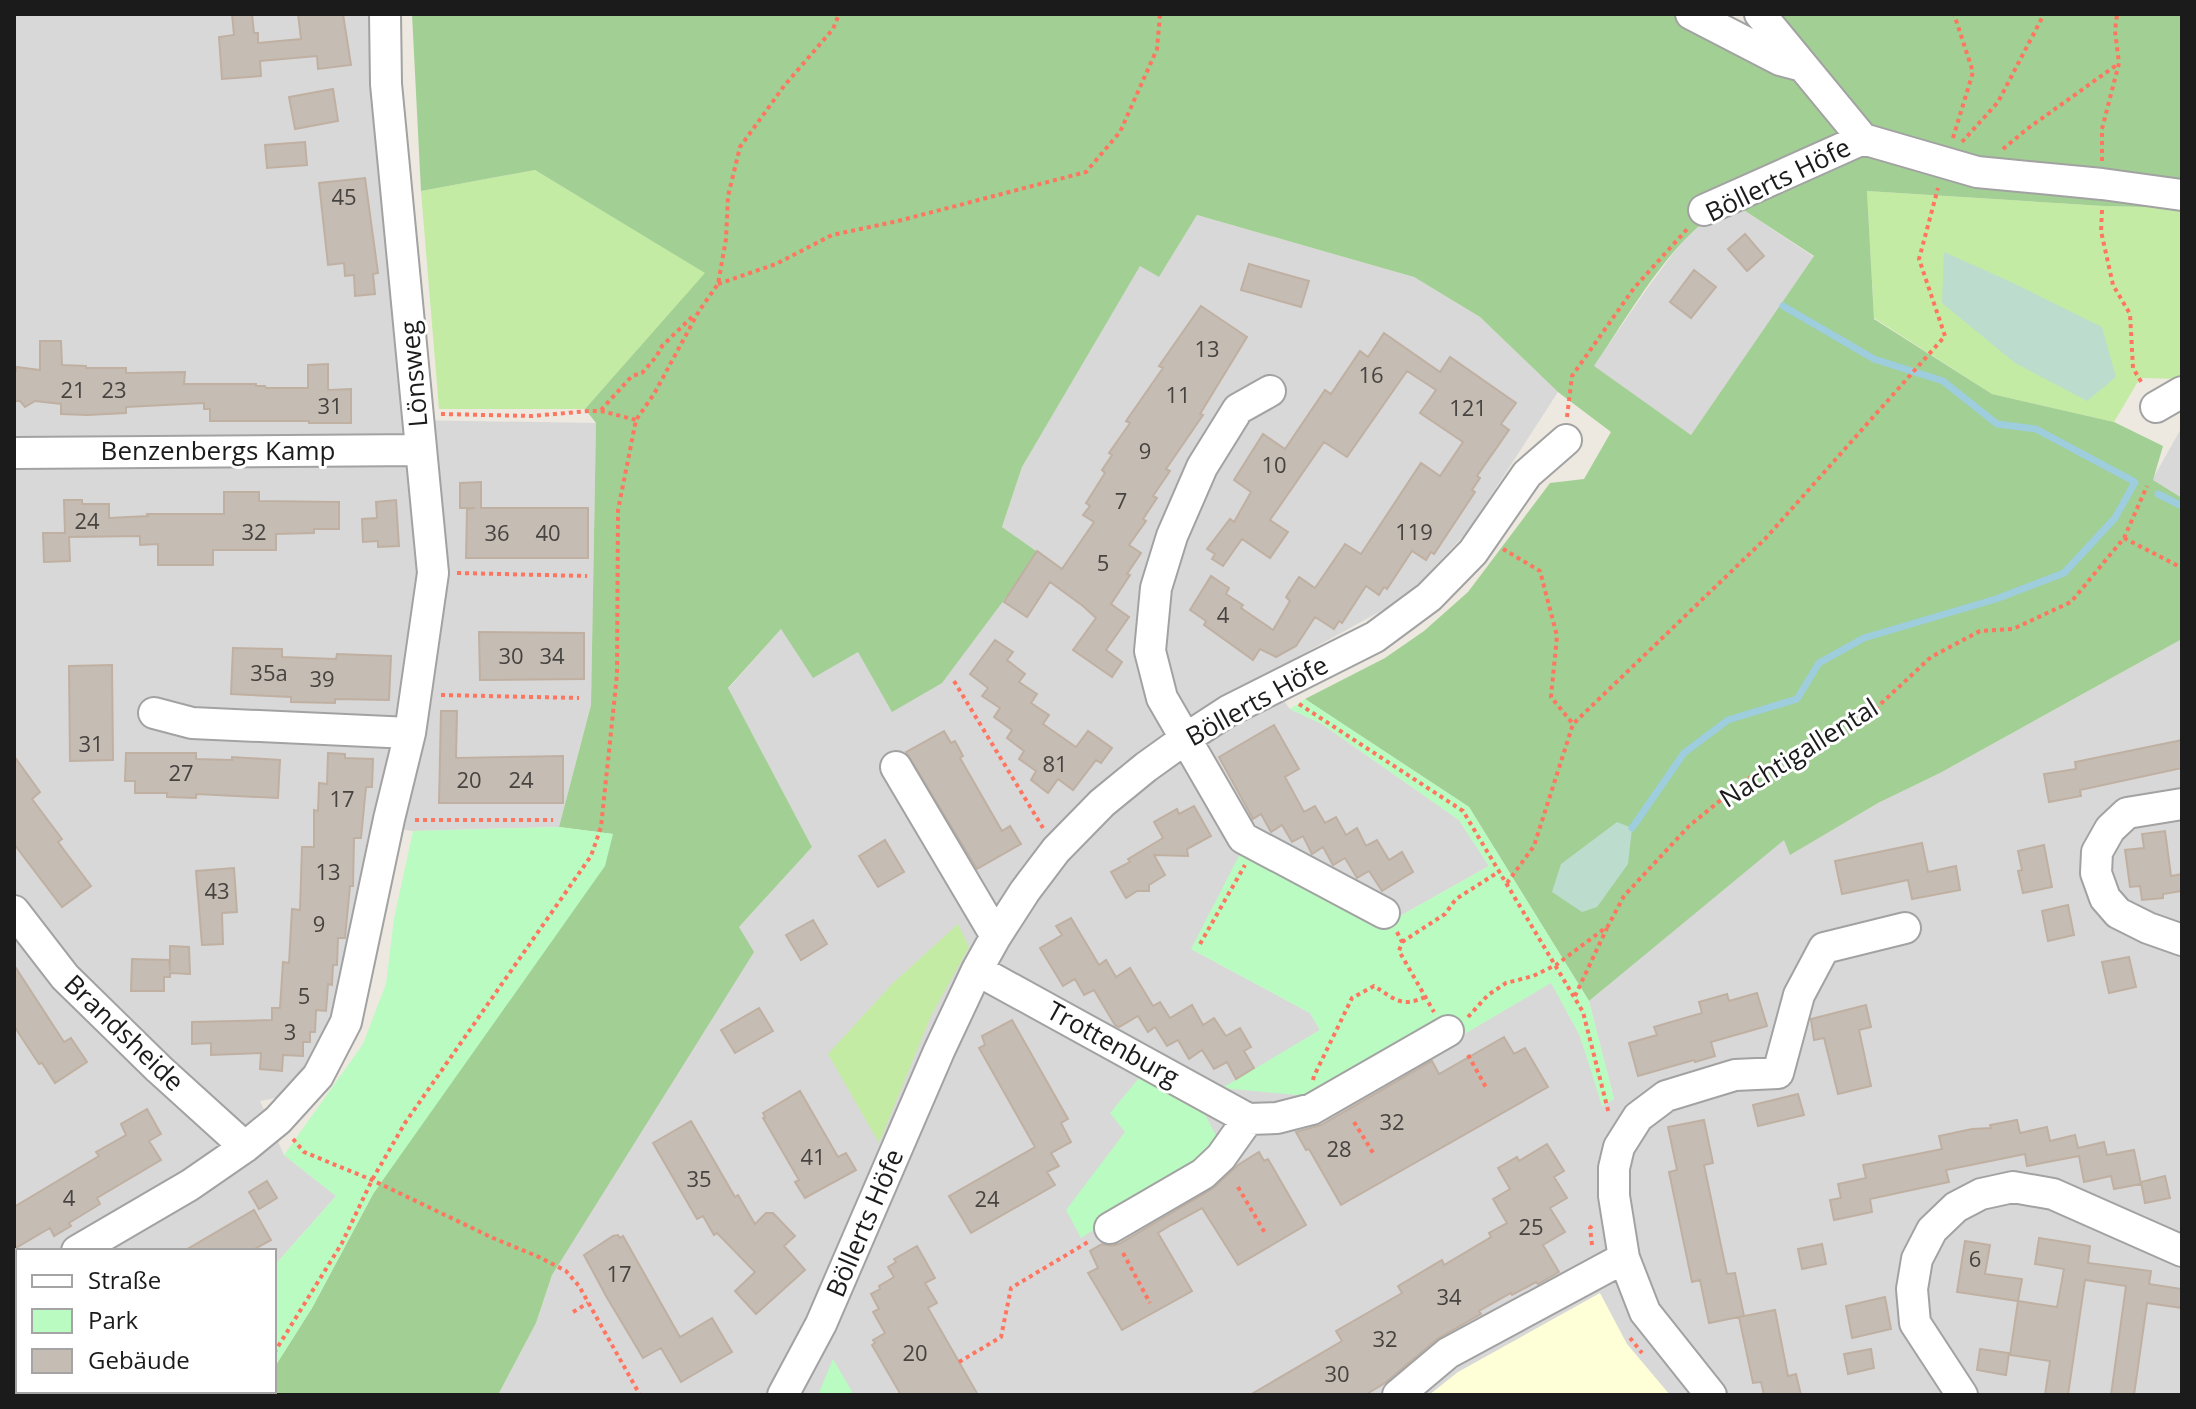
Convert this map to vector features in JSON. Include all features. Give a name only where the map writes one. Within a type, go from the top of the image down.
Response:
[{"type":"street","name":"Lönsweg","points":[[80,1249],[190,1185],[278,1120],[318,1076],[346,1022],[410,733],[433,573],[386,84],[385,14]]},
{"type":"street","points":[[1691,14],[1780,60],[1801,66]]},
{"type":"street","points":[[1760,14],[1863,139],[1977,172],[2182,195]]},
{"type":"street","name":"Böllerts Höfe","points":[[1704,210],[1863,139]]},
{"type":"street","points":[[1270,391],[1238,409],[1202,467],[1172,536],[1156,588],[1150,651],[1162,698],[1243,838],[1384,913]]},
{"type":"street","points":[[2156,407],[2182,392]]},
{"type":"street","name":"Böllerts Höfe","points":[[783,1395],[821,1324],[977,970],[1025,891],[1056,850],[1102,803],[1185,739],[1228,711],[1375,637],[1429,597],[1473,552],[1527,474],[1566,440]]},
{"type":"street","name":"Benzenbergs Kamp","points":[[14,453],[421,450]]},
{"type":"street","points":[[154,713],[192,723],[410,733]]},
{"type":"street","points":[[896,767],[996,936]]},
{"type":"street","points":[[2182,804],[2127,813],[2110,829],[2097,852],[2096,873],[2105,898],[2118,913],[2182,940]]},
{"type":"street","name":"Brandsheide","points":[[14,911],[65,977],[245,1147]]},
{"type":"street","points":[[1711,1395],[1645,1312],[1624,1258],[1614,1196],[1614,1168],[1619,1147],[1638,1117],[1666,1096],[1735,1075],[1778,1073],[1799,995],[1824,948],[1905,928]]},
{"type":"street","name":"Trottenburg","points":[[977,970],[1248,1119]]},
{"type":"street","points":[[1117,1240],[1203,1174],[1221,1157],[1248,1119],[1277,1118],[1312,1109],[1448,1031]]},
{"type":"street","points":[[1962,1395],[1915,1323],[1912,1289],[1917,1259],[1932,1230],[1956,1207],[1981,1194],[2013,1187],[2053,1194],[2182,1251]]},
{"type":"street","points":[[1398,1395],[1448,1353],[1624,1258]]},
{"type":"path","points":[[276,1350],[342,1243],[372,1180],[405,1123],[591,856],[601,827],[617,675],[618,510],[636,420],[718,284],[726,239],[728,196],[740,147],[784,86],[833,29],[839,14]]},
{"type":"path","points":[[718,284],[776,264],[832,235],[1086,172],[1120,132],[1157,49],[1160,14]]},
{"type":"path","points":[[1507,883],[1534,846],[1573,724],[1765,539],[1945,336],[1919,259],[1973,72],[1954,14]]},
{"type":"path","points":[[1945,162],[1998,102],[2044,14]]},
{"type":"path","points":[[1977,172],[2027,129],[2119,63]]},
{"type":"path","name":"Böllerts Höfe","points":[[1566,440],[1572,376],[1634,288],[1704,210]]},
{"type":"path","points":[[601,411],[632,376],[642,373],[662,346],[699,311]]},
{"type":"path","points":[[419,414],[532,416],[601,411],[636,420]]},
{"type":"path","name":"Nachtigallental","points":[[1448,1031],[1471,1016],[1488,995],[1506,983],[1533,976],[1556,965],[1608,926],[1624,896],[1645,872],[1689,826],[1744,781],[1826,734],[1872,712],[1931,657],[1980,631],[2013,629],[2071,602],[2124,538],[2147,486]]},
{"type":"path","points":[[1483,537],[1540,571],[1557,636],[1551,697],[1573,724]]},
{"type":"path","points":[[2124,538],[2182,568]]},
{"type":"path","points":[[433,573],[587,576]]},
{"type":"path","points":[[954,681],[1056,850]]},
{"type":"path","points":[[1277,688],[1463,811],[1583,1012],[1619,1147]]},
{"type":"path","points":[[415,695],[579,698]]},
{"type":"path","points":[[389,819],[553,820]]},
{"type":"path","points":[[1200,944],[1256,845]]},
{"type":"path","points":[[1448,1031],[1399,951],[1402,942],[1445,914],[1456,899],[1500,871]]},
{"type":"path","points":[[1384,913],[1402,942]]},
{"type":"path","points":[[1574,997],[1608,926]]},
{"type":"path","points":[[1312,1109],[1314,1076],[1352,998],[1374,986],[1402,1004],[1425,997]]},
{"type":"path","points":[[1468,1055],[1487,1089]]},
{"type":"path","points":[[278,1120],[304,1152],[372,1180],[566,1271],[579,1286],[640,1395]]},
{"type":"path","points":[[1354,1122],[1375,1156]]},
{"type":"path","points":[[1238,1187],[1265,1233]]},
{"type":"path","points":[[959,1362],[1001,1337],[1011,1288],[1117,1240],[1150,1303]]},
{"type":"path","points":[[573,1312],[588,1303]]},
{"type":"shaded area","points":[[14,14],[370,14],[408,420],[596,423],[591,705],[559,827],[413,831],[374,826],[333,1012],[317,1050],[295,1083],[281,1097],[260,1101],[284,1155],[336,1196],[276,1264],[276,1249],[16,1249],[16,1393],[134,1393],[14,1395]]},
{"type":"shaded area","points":[[1736,205],[1814,257],[1691,435],[1593,367],[1683,240],[1710,217]]},
{"type":"shaded area","points":[[1197,215],[1414,277],[1480,317],[1558,392],[1468,531],[1406,597],[1265,675],[1290,709],[1322,724],[1459,820],[1489,866],[1391,921],[1191,949],[1310,1013],[1320,1030],[1224,1088],[1462,1035],[1552,982],[1580,1036],[1603,1105],[1614,1099],[1589,1001],[1784,839],[1791,854],[1878,803],[1940,773],[2182,639],[2182,1395],[498,1395],[536,1323],[552,1275],[739,927],[812,847],[728,689],[782,628],[857,651],[1014,587],[1038,552],[1002,527],[1022,467],[1140,265],[1159,277]]},
{"type":"shaded area","points":[[1944,252],[2102,327],[2116,377],[2087,401],[2015,363],[1942,303]]},
{"type":"shaded area","points":[[2182,427],[2182,498],[2152,480]]},
{"type":"shaded area","points":[[1617,822],[1632,828],[1628,864],[1597,907],[1582,912],[1552,892],[1561,864]]},
{"type":"shaded area","points":[[1600,1293],[1627,1344],[1670,1395],[1429,1395],[1458,1372]]},
{"type":"green space","points":[[412,14],[1706,14],[1776,49],[1750,14],[2182,14],[2182,208],[1867,191],[1874,319],[1992,394],[2114,422],[2163,446],[2153,480],[2182,498],[2182,639],[1940,773],[1878,803],[1790,855],[1784,840],[1589,1001],[1469,807],[1305,699],[1385,658],[1424,631],[1468,592],[1550,483],[1584,479],[1611,432],[1558,392],[1480,317],[1414,277],[1197,215],[1159,277],[1140,266],[1022,467],[1002,527],[1039,553],[942,683],[892,712],[858,652],[813,678],[781,629],[728,688],[812,847],[739,927],[754,952],[552,1275],[536,1323],[498,1395],[257,1395],[276,1393],[276,1365],[312,1308],[373,1194],[613,834],[559,827],[591,705],[596,423],[585,409],[705,273],[535,170],[421,191]],"holes":[[[1736,205],[1814,256],[1691,435],[1594,366],[1676,249],[1708,219]]]},
{"type":"green space","points":[[535,170],[706,273],[585,409],[439,409],[421,191]]},
{"type":"green space","points":[[1867,191],[2182,208],[2182,373],[2179,379],[2140,378],[2114,422],[1992,394],[1874,318]]},
{"type":"green space","points":[[1305,699],[1469,807],[1589,1001],[1614,1099],[1602,1106],[1580,1036],[1551,983],[1461,1036],[1319,1097],[1222,1088],[1320,1030],[1310,1013],[1191,949],[1242,850],[1391,921],[1489,866],[1459,820],[1322,724],[1290,709]]},
{"type":"green space","points":[[559,827],[613,834],[605,866],[373,1194],[312,1308],[276,1365],[276,1264],[336,1196],[284,1155],[363,1044],[386,984],[394,919],[413,831]]},
{"type":"green space","points":[[958,924],[969,947],[931,1016],[879,1143],[828,1054],[893,983]]},
{"type":"green space","points":[[1139,1078],[1200,1105],[1222,1147],[1081,1238],[1066,1210],[1125,1132],[1110,1113]]},
{"type":"green space","points":[[833,1359],[854,1395],[818,1395]]},
{"type":"green space","points":[[134,1393],[258,1393],[257,1395],[130,1395]]},
{"type":"building","points":[[232,14],[252,14],[258,43],[301,39],[298,14],[343,14],[351,65],[318,69],[317,56],[260,61],[261,76],[222,79],[219,37],[234,35]]},
{"type":"building","points":[[333,89],[338,121],[295,129],[289,97]]},
{"type":"building","points":[[305,142],[307,165],[267,168],[265,145]]},
{"type":"building","points":[[365,178],[378,273],[373,274],[375,294],[355,296],[354,275],[345,276],[344,263],[328,265],[319,183]]},
{"type":"building","points":[[1745,234],[1764,256],[1747,271],[1728,249]]},
{"type":"building","points":[[1249,264],[1309,281],[1301,307],[1241,290]]},
{"type":"building","points":[[1694,270],[1716,287],[1691,318],[1670,302]]},
{"type":"building","points":[[1201,306],[1247,337],[1200,414],[1203,415],[1166,469],[1170,471],[1153,496],[1157,498],[1143,519],[1146,521],[1129,545],[1141,553],[1111,604],[1129,617],[1106,650],[1122,662],[1112,677],[1073,650],[1096,618],[1050,582],[1027,617],[1004,602],[1037,551],[1062,569],[1094,522],[1083,515],[1090,506],[1086,503],[1105,473],[1102,470],[1112,455],[1109,453],[1130,423],[1126,421],[1163,368],[1159,366]]},
{"type":"building","points":[[1384,333],[1440,372],[1450,357],[1516,403],[1501,424],[1509,430],[1477,476],[1480,478],[1472,490],[1475,492],[1434,554],[1431,552],[1426,560],[1412,551],[1387,589],[1384,587],[1379,595],[1366,586],[1342,623],[1339,621],[1334,629],[1315,617],[1296,646],[1276,657],[1260,649],[1253,660],[1204,625],[1206,621],[1190,610],[1211,576],[1229,588],[1226,594],[1243,605],[1241,608],[1273,630],[1290,601],[1286,597],[1299,577],[1315,588],[1345,544],[1361,554],[1421,463],[1440,476],[1463,442],[1420,413],[1436,390],[1407,371],[1347,457],[1324,442],[1270,520],[1288,532],[1270,558],[1242,539],[1223,566],[1212,559],[1215,554],[1207,549],[1230,519],[1234,522],[1251,492],[1234,480],[1263,434],[1285,449],[1325,390],[1331,394],[1360,351],[1368,357]]},
{"type":"building","points":[[40,341],[61,341],[62,365],[126,368],[126,373],[185,372],[184,384],[308,388],[308,365],[328,364],[328,390],[351,389],[351,423],[210,421],[210,409],[204,409],[204,403],[126,407],[126,413],[87,415],[61,414],[61,404],[35,401],[25,407],[20,401],[14,401],[14,371],[16,367],[40,370]]},
{"type":"building","points":[[481,482],[481,508],[588,508],[588,558],[466,558],[467,509],[475,508],[460,508],[460,483]]},
{"type":"building","points":[[224,492],[259,492],[259,501],[339,502],[339,529],[276,534],[276,550],[213,550],[213,565],[158,565],[158,544],[140,545],[140,536],[69,537],[70,561],[44,562],[43,533],[65,533],[64,500],[109,504],[109,518],[147,514],[224,514]]},
{"type":"building","points":[[396,500],[399,546],[378,547],[378,541],[363,542],[362,519],[377,518],[376,502]]},
{"type":"building","points":[[479,632],[584,633],[584,679],[480,680]]},
{"type":"building","points":[[995,640],[1013,652],[1007,660],[1025,674],[1019,682],[1037,694],[1031,703],[1049,715],[1043,724],[1076,747],[1088,731],[1112,748],[1101,763],[1096,760],[1073,790],[1058,779],[1048,793],[1031,780],[1036,771],[1019,759],[1024,751],[1007,738],[1012,730],[994,717],[1000,708],[982,696],[988,688],[970,674]]},
{"type":"building","points":[[233,648],[282,649],[282,657],[336,659],[337,654],[391,656],[389,700],[291,702],[291,697],[231,694]]},
{"type":"building","points":[[112,665],[113,760],[70,761],[69,666]]},
{"type":"building","points":[[441,711],[457,711],[456,758],[563,756],[563,803],[439,803]]},
{"type":"building","points":[[1274,725],[1299,769],[1285,777],[1304,812],[1315,806],[1325,823],[1336,817],[1346,835],[1357,828],[1366,846],[1377,840],[1389,860],[1402,852],[1413,872],[1382,891],[1369,871],[1357,878],[1345,858],[1333,865],[1323,847],[1312,854],[1303,836],[1292,842],[1282,825],[1271,832],[1261,814],[1253,819],[1219,757]]},
{"type":"building","points":[[944,731],[951,743],[955,741],[963,756],[960,758],[1002,831],[1010,826],[1021,844],[977,869],[906,752]]},
{"type":"building","points":[[2182,740],[2182,768],[2080,790],[2081,796],[2049,802],[2044,774],[2076,769],[2075,762]]},
{"type":"building","points":[[126,753],[196,753],[196,759],[232,760],[232,757],[280,760],[278,798],[196,794],[196,798],[167,797],[167,793],[135,793],[135,781],[125,781]]},
{"type":"building","points":[[328,753],[345,754],[345,758],[373,759],[372,787],[366,787],[361,838],[354,838],[353,886],[350,886],[345,938],[338,938],[337,965],[333,965],[332,985],[328,984],[326,1011],[316,1010],[315,1032],[310,1032],[310,1042],[303,1042],[303,1056],[283,1055],[282,1071],[260,1069],[261,1053],[211,1055],[211,1043],[192,1044],[192,1022],[272,1020],[272,1008],[280,1008],[283,962],[289,963],[292,909],[300,910],[302,847],[314,847],[314,810],[318,811],[319,783],[327,784]]},
{"type":"building","points":[[14,756],[40,792],[32,799],[62,839],[58,842],[91,886],[62,907],[14,844]]},
{"type":"building","points":[[1194,806],[1211,836],[1187,849],[1188,856],[1154,855],[1165,875],[1149,885],[1149,891],[1137,891],[1126,898],[1111,872],[1163,838],[1154,822],[1177,809],[1179,814]]},
{"type":"building","points":[[2165,831],[2171,876],[2182,874],[2182,891],[2163,894],[2163,898],[2142,900],[2140,886],[2130,887],[2125,850],[2144,848],[2142,834]]},
{"type":"building","points":[[885,840],[904,872],[878,887],[859,856]]},
{"type":"building","points":[[1922,843],[1928,872],[1956,866],[1960,890],[1912,899],[1908,880],[1842,894],[1835,861]]},
{"type":"building","points":[[2044,845],[2052,887],[2023,893],[2018,851]]},
{"type":"building","points":[[234,868],[237,912],[222,913],[223,944],[202,945],[196,871]]},
{"type":"building","points":[[2068,905],[2074,935],[2048,941],[2042,911]]},
{"type":"building","points":[[1071,918],[1099,965],[1106,960],[1116,977],[1130,968],[1153,1006],[1160,1002],[1170,1018],[1192,1005],[1203,1025],[1214,1018],[1226,1036],[1240,1028],[1251,1047],[1244,1051],[1254,1068],[1236,1079],[1227,1062],[1214,1069],[1202,1050],[1189,1059],[1178,1040],[1167,1046],[1155,1027],[1148,1032],[1138,1016],[1119,1027],[1115,1025],[1094,990],[1084,995],[1075,979],[1063,986],[1040,948],[1062,935],[1056,926]]},
{"type":"building","points":[[813,920],[827,944],[801,960],[786,935]]},
{"type":"building","points":[[170,946],[189,947],[190,974],[170,973],[170,977],[164,977],[164,991],[131,991],[132,959],[169,960],[170,971]]},
{"type":"building","points":[[2129,957],[2136,987],[2109,993],[2102,962]]},
{"type":"building","points":[[14,965],[64,1042],[71,1038],[87,1062],[55,1083],[14,1026]]},
{"type":"building","points":[[1757,993],[1767,1026],[1711,1042],[1715,1056],[1638,1076],[1629,1043],[1657,1035],[1654,1027],[1702,1013],[1699,1002],[1727,994],[1729,1001]]},
{"type":"building","points":[[1866,1005],[1871,1027],[1859,1030],[1871,1086],[1838,1094],[1824,1038],[1814,1040],[1811,1019]]},
{"type":"building","points":[[759,1008],[773,1031],[735,1053],[721,1030]]},
{"type":"building","points":[[1012,1020],[1068,1119],[1061,1123],[1071,1142],[1051,1153],[1059,1166],[1047,1172],[1055,1185],[971,1233],[949,1196],[1035,1147],[979,1048],[985,1045],[982,1036]]},
{"type":"building","points":[[1504,1037],[1514,1054],[1525,1048],[1548,1087],[1341,1205],[1296,1132],[1321,1125],[1432,1061],[1439,1074]]},
{"type":"building","points":[[800,1091],[838,1157],[846,1153],[856,1170],[805,1198],[795,1182],[799,1180],[763,1118],[763,1113]]},
{"type":"building","points":[[1798,1094],[1804,1115],[1758,1126],[1753,1105]]},
{"type":"building","points":[[147,1109],[161,1134],[149,1141],[161,1160],[97,1198],[100,1204],[69,1223],[71,1226],[54,1236],[50,1228],[14,1249],[14,1207],[99,1156],[96,1152],[126,1135],[121,1124]]},
{"type":"building","points":[[1704,1120],[1713,1163],[1704,1165],[1727,1274],[1735,1273],[1744,1316],[1709,1323],[1700,1280],[1692,1282],[1669,1172],[1677,1170],[1668,1127]]},
{"type":"building","points":[[2017,1120],[2020,1133],[2047,1127],[2050,1141],[2075,1135],[2078,1148],[2104,1142],[2107,1155],[2134,1150],[2141,1184],[2114,1189],[2111,1176],[2084,1182],[2079,1156],[2027,1166],[2025,1154],[1946,1170],[1949,1182],[1870,1199],[1872,1212],[1834,1220],[1830,1200],[1841,1198],[1838,1184],[1866,1178],[1863,1165],[1942,1149],[1939,1136],[1991,1128],[1990,1125]]},
{"type":"building","points":[[691,1121],[735,1197],[738,1195],[755,1224],[766,1213],[773,1213],[795,1236],[784,1246],[805,1270],[756,1314],[735,1291],[755,1272],[717,1233],[714,1235],[703,1216],[697,1219],[653,1143]]},
{"type":"building","points":[[1547,1144],[1564,1171],[1554,1177],[1567,1198],[1550,1208],[1565,1232],[1543,1245],[1559,1272],[1479,1311],[1481,1314],[1437,1339],[1385,1383],[1365,1395],[1250,1395],[1342,1341],[1336,1331],[1402,1293],[1398,1286],[1442,1260],[1444,1265],[1491,1237],[1489,1233],[1507,1223],[1493,1199],[1510,1189],[1498,1168],[1517,1157],[1519,1161]]},
{"type":"building","points":[[1259,1152],[1264,1161],[1268,1159],[1306,1225],[1238,1265],[1202,1208],[1171,1225],[1158,1233],[1192,1291],[1122,1330],[1088,1273],[1098,1268],[1090,1251],[1102,1244],[1119,1244],[1212,1189],[1238,1165]]},
{"type":"building","points":[[2165,1176],[2170,1198],[2145,1203],[2141,1182]]},
{"type":"building","points":[[267,1181],[277,1198],[259,1209],[249,1192]]},
{"type":"building","points":[[254,1210],[271,1240],[255,1249],[187,1249]]},
{"type":"building","points":[[618,1235],[620,1238],[623,1236],[680,1337],[712,1318],[732,1352],[681,1382],[661,1348],[643,1358],[584,1255]]},
{"type":"building","points":[[2039,1238],[2090,1246],[2088,1263],[2151,1271],[2149,1284],[2182,1289],[2182,1308],[2147,1303],[2134,1395],[2111,1395],[2126,1286],[2085,1280],[2068,1395],[2045,1395],[2050,1361],[2010,1355],[2018,1301],[2057,1307],[2064,1269],[2035,1264]]},
{"type":"building","points":[[1965,1241],[1990,1245],[1985,1274],[2022,1279],[2018,1301],[1957,1292]]},
{"type":"building","points":[[1822,1244],[1826,1264],[1802,1269],[1798,1249]]},
{"type":"building","points":[[917,1246],[935,1278],[925,1283],[937,1303],[928,1308],[978,1395],[901,1395],[872,1345],[875,1343],[873,1340],[885,1333],[873,1312],[879,1309],[871,1294],[894,1277],[888,1267],[896,1262],[894,1259]]},
{"type":"building","points":[[1885,1297],[1891,1329],[1852,1338],[1846,1306]]},
{"type":"building","points":[[1775,1310],[1788,1376],[1796,1374],[1801,1395],[1764,1395],[1761,1382],[1753,1383],[1739,1317]]},
{"type":"building","points":[[1871,1349],[1874,1368],[1848,1374],[1844,1354]]},
{"type":"building","points":[[1980,1349],[2009,1353],[2006,1375],[1977,1370]]},
{"type":"waterway","points":[[1632,828],[1684,753],[1728,720],[1797,699],[1819,663],[1864,638],[1996,599],[2064,573],[2115,518],[2135,482],[2036,429],[1997,424],[1943,381],[1874,359],[1783,306]]},
{"type":"waterway","points":[[2158,494],[2182,506]]}]
